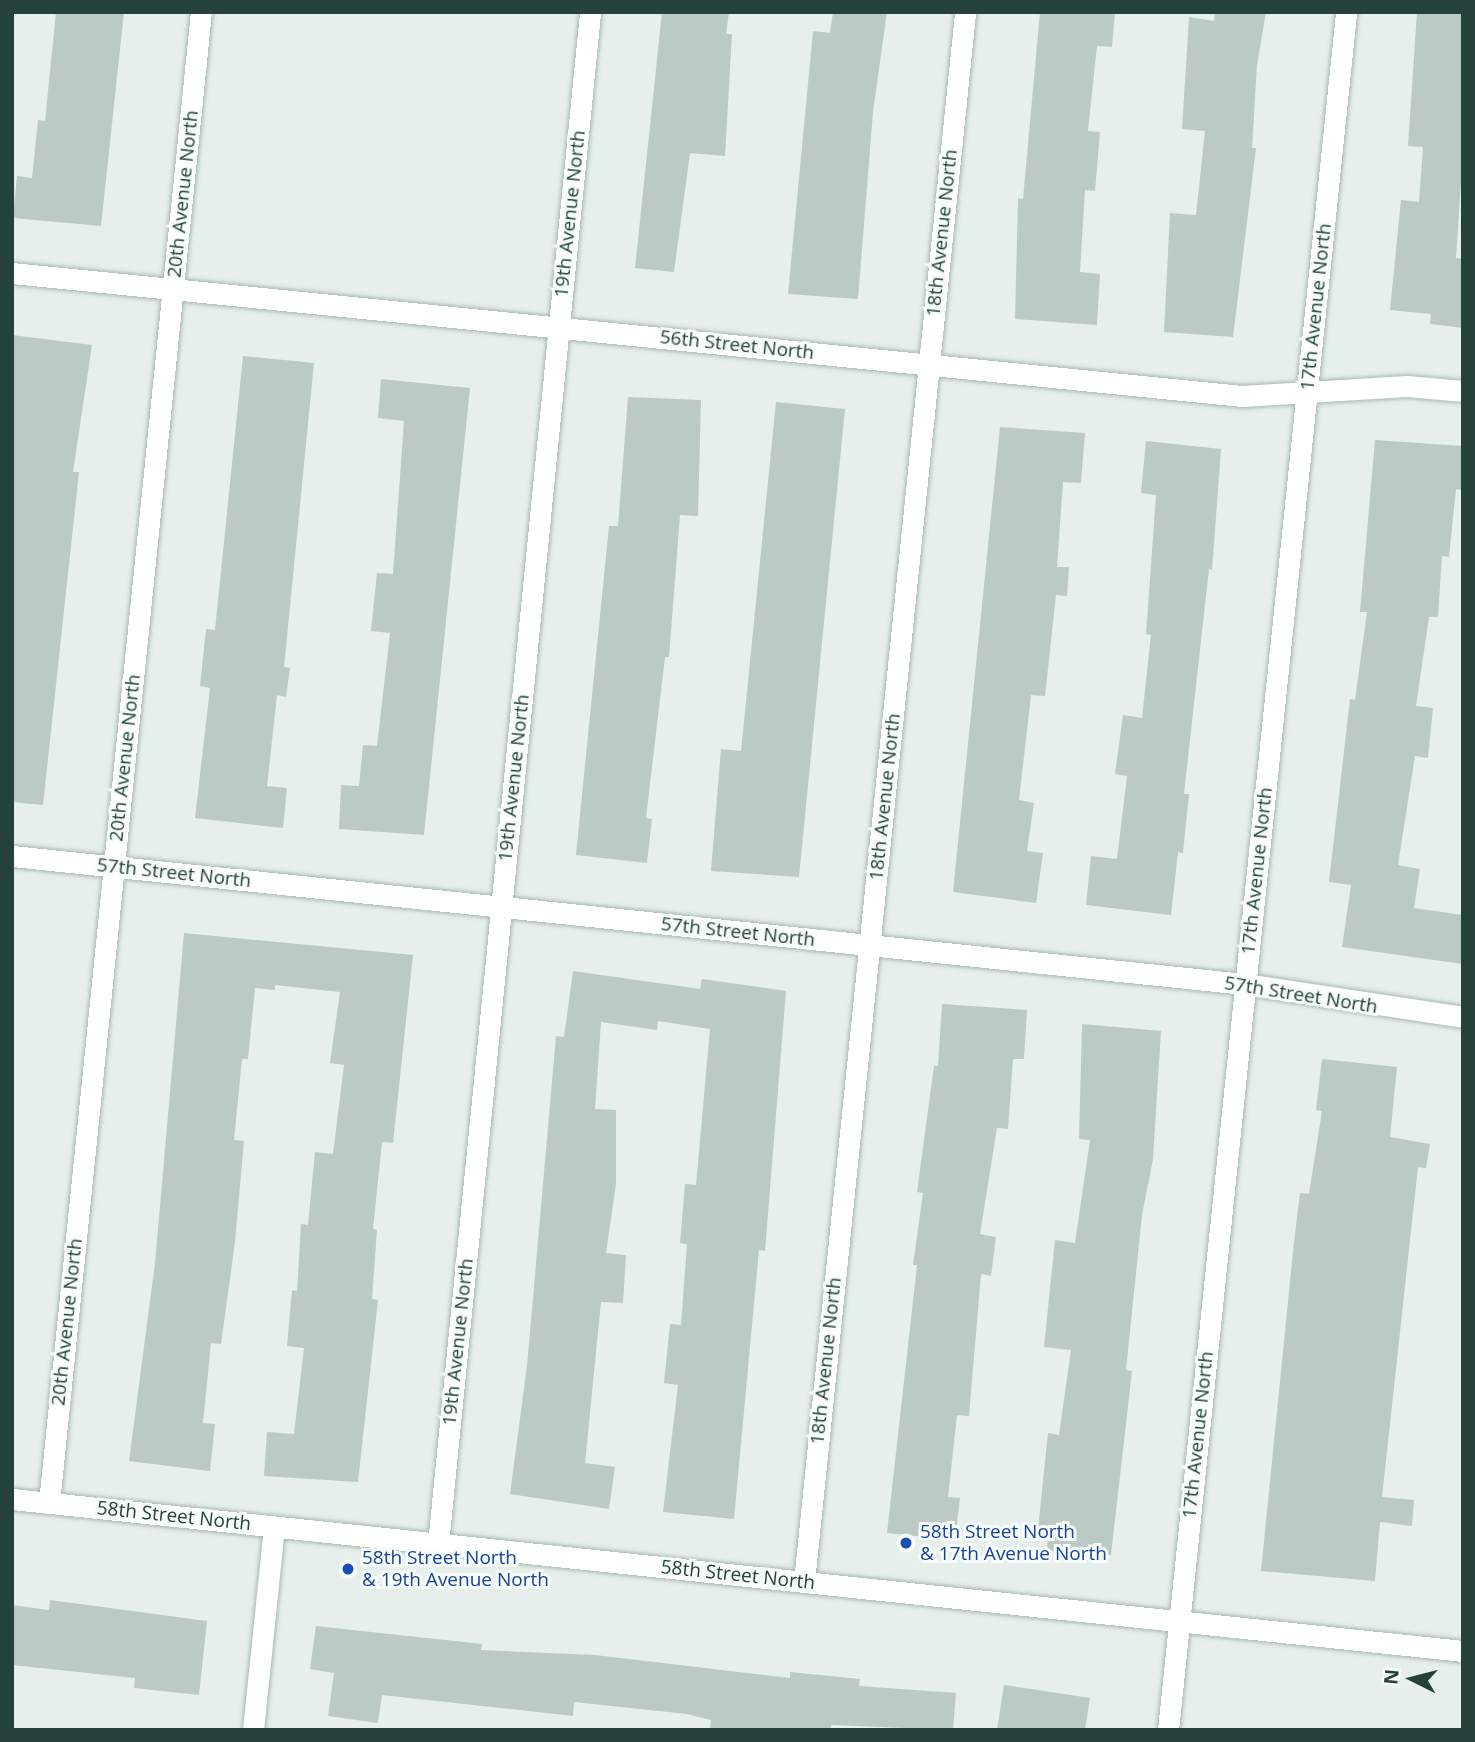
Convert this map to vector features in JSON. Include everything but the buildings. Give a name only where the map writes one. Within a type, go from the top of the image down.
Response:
[{"type":"street","name":"20th Avenue North","points":[[49,1503],[201,12]]},
{"type":"street","name":"19th Avenue North","points":[[438,1544],[590,12]]},
{"type":"street","name":"18th Avenue North","points":[[804,1581],[965,12]]},
{"type":"street","name":"17th Avenue North","points":[[1168,1730],[1346,12]]},
{"type":"street","name":"56th Street North","points":[[12,273],[1241,396],[1306,395],[1407,386],[1463,391]]},
{"type":"street","name":"57th Street North","points":[[12,856],[1245,985],[1463,1017]]},
{"type":"street","name":"58th Street North","points":[[12,1499],[1463,1650]]},
{"type":"street","points":[[253,1730],[274,1527]]},
{"type":"place","name":"58th Street North & 17th Avenue North","points":[[906,1543]]},
{"type":"place","name":"58th Street North & 19th Avenue North","points":[[348,1569]]}]
